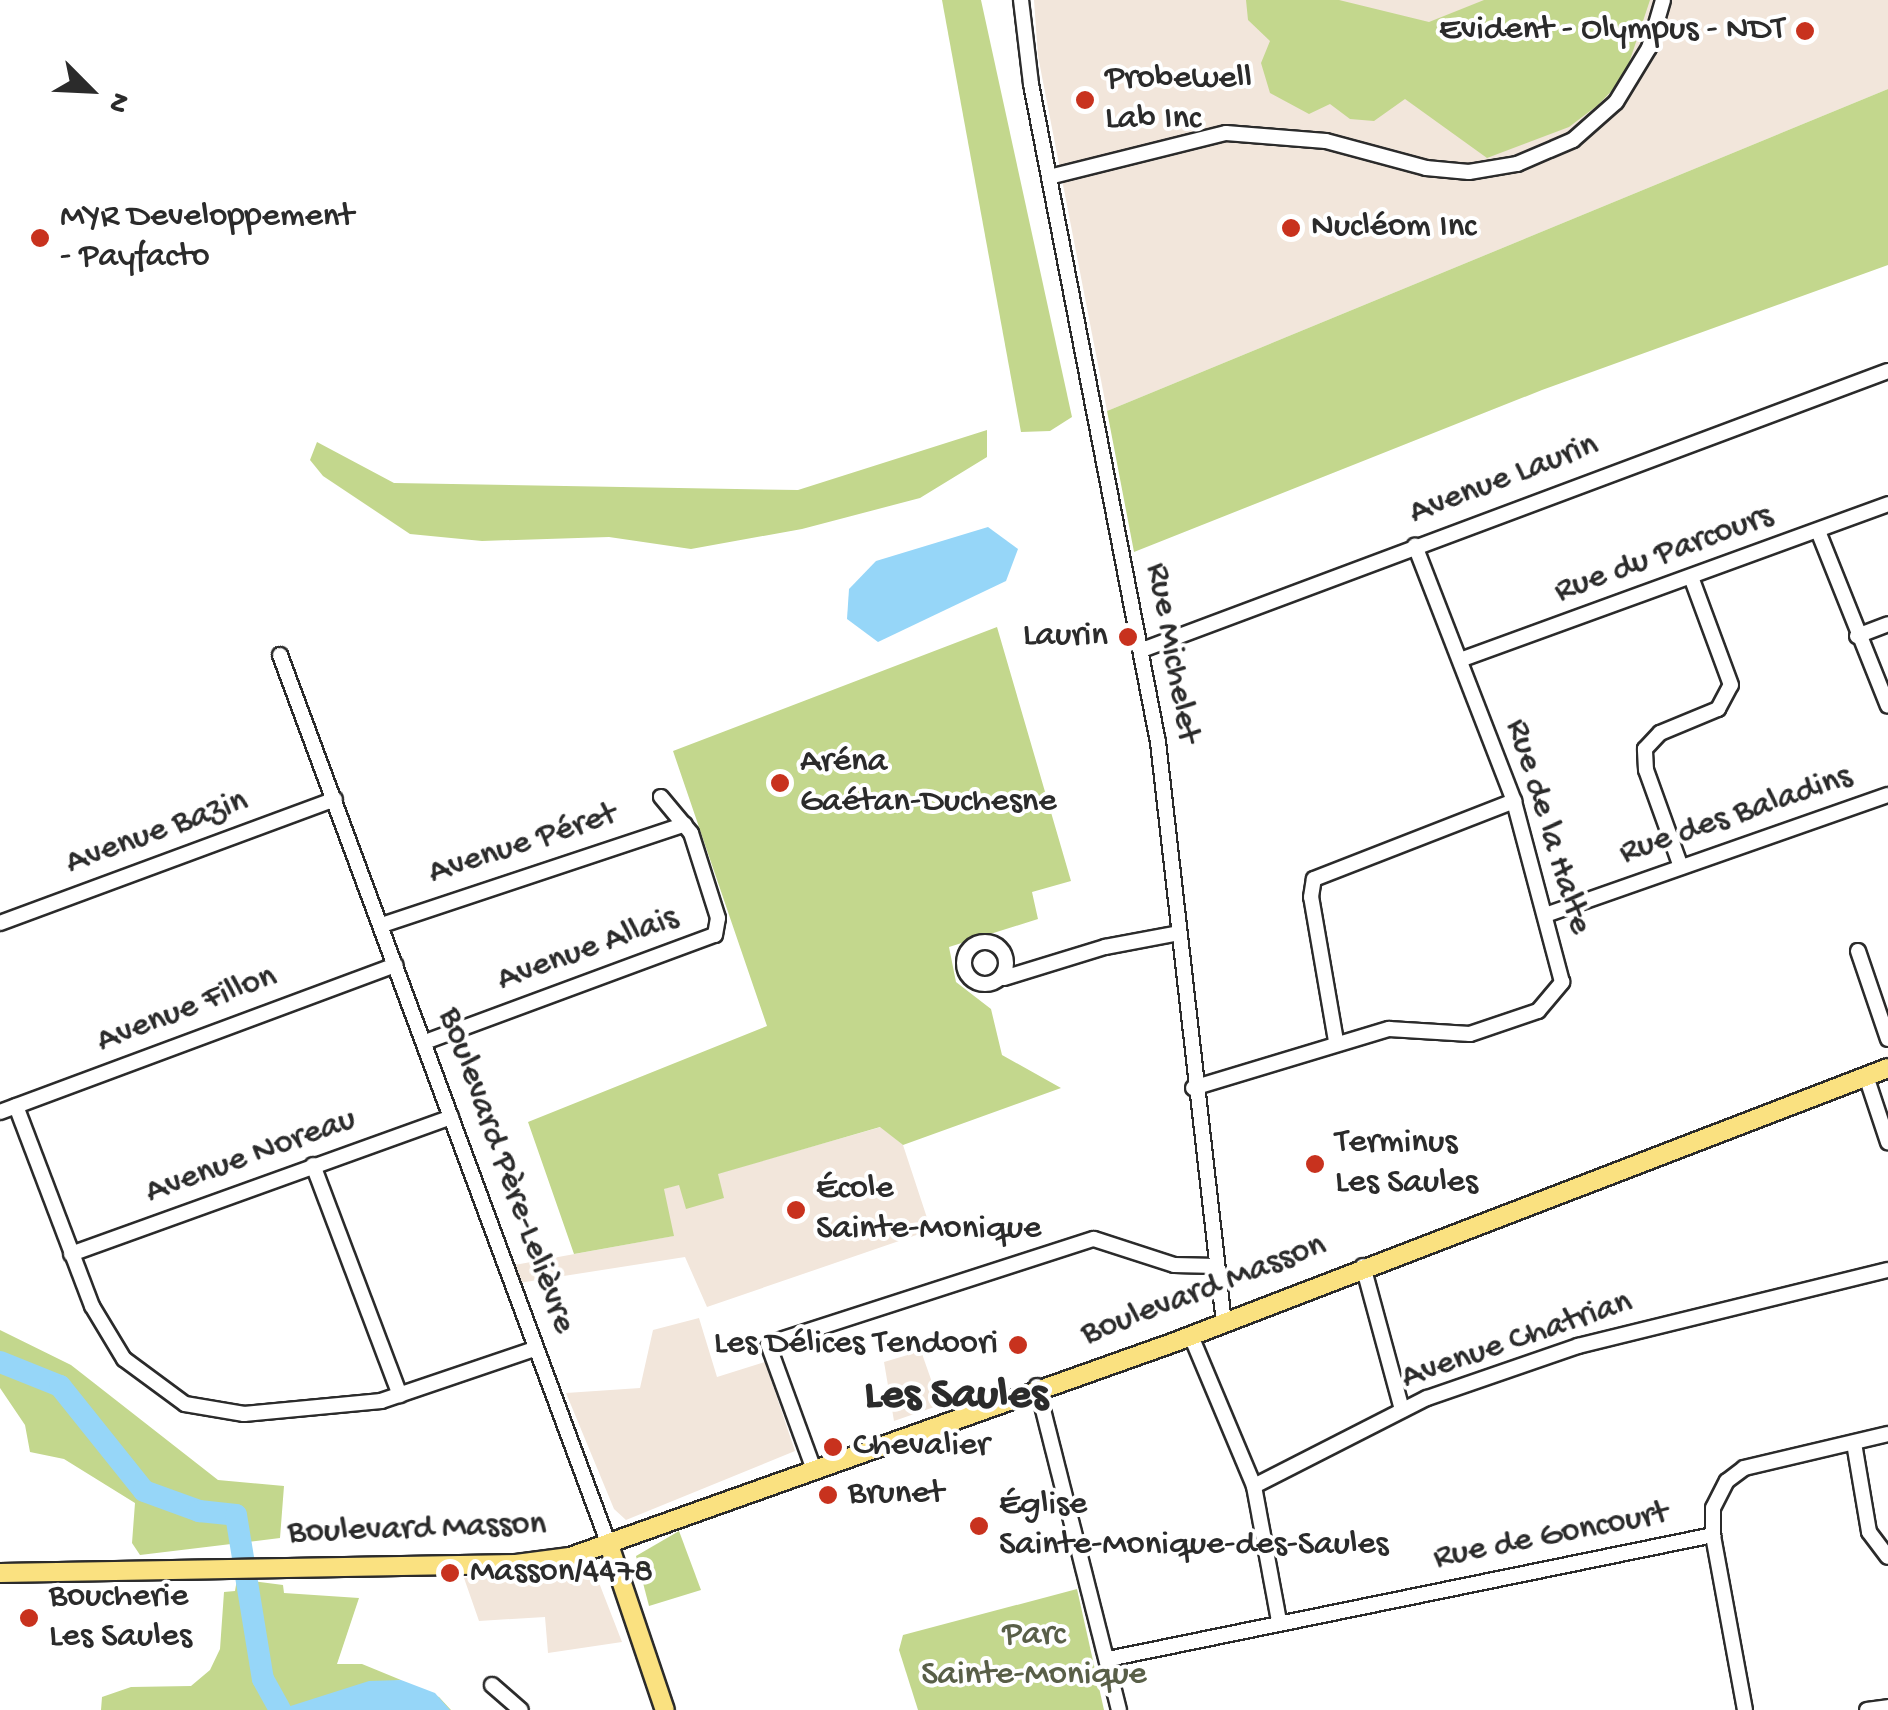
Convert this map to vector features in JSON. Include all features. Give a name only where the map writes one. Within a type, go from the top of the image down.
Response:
[{"type":"main road","name":"Boulevard Masson","points":[[0,1573],[207,1566],[516,1564],[609,1545],[1037,1386],[1191,1336],[1362,1266],[1888,1068]]},
{"type":"main road","name":"Boulevard Père-Lelièvre","points":[[609,1545],[665,1710]]},
{"type":"street","name":"Rue Michelet","points":[[1021,0],[1049,177],[1142,650],[1224,1323]]},
{"type":"street","points":[[1049,177],[1226,133],[1326,141],[1426,168],[1470,172],[1517,164],[1573,140],[1616,102],[1650,48],[1663,0]]},
{"type":"street","name":"Avenue Laurin","points":[[1142,650],[1888,371]]},
{"type":"street","name":"Rue du Parcours","points":[[1460,660],[1888,504]]},
{"type":"street","points":[[1818,531],[1888,706]]},
{"type":"street","name":"Rue de la Halte","points":[[1193,1088],[1336,1041],[1389,1029],[1470,1034],[1538,1010],[1562,982],[1548,914],[1514,800],[1416,546]]},
{"type":"street","points":[[1681,868],[1646,770],[1645,750],[1660,733],[1718,709],[1731,684],[1691,578]]},
{"type":"street","points":[[1858,636],[1888,624]]},
{"type":"street","name":"Boulevard Père-Lelièvre","points":[[280,655],[609,1545]]},
{"type":"street","name":"Rue des Baladins","points":[[1548,914],[1888,795]]},
{"type":"street","points":[[661,797],[685,824]]},
{"type":"street","name":"Avenue Bazin","points":[[0,922],[335,799]]},
{"type":"street","points":[[1336,1041],[1311,897],[1314,879],[1514,800]]},
{"type":"street","name":"Avenue Péret","points":[[382,925],[685,824]]},
{"type":"street","name":"Avenue Allais","points":[[425,1042],[716,935],[718,918],[685,824]]},
{"type":"street","points":[[1004,978],[1104,947],[1179,933]]},
{"type":"street","points":[[1858,951],[1888,1039]]},
{"type":"street","name":"Avenue Fillon","points":[[0,1112],[396,964]]},
{"type":"street","points":[[1866,1076],[1888,1142]]},
{"type":"street","points":[[16,1106],[71,1254],[124,1359],[185,1404],[244,1414],[400,1395],[535,1350]]},
{"type":"street","name":"Avenue Noreau","points":[[71,1254],[451,1116]]},
{"type":"street","points":[[313,1165],[400,1395]]},
{"type":"street","points":[[813,1467],[768,1344],[1094,1239],[1174,1266],[1218,1266]]},
{"type":"street","points":[[1362,1266],[1402,1410]]},
{"type":"street","name":"Avenue Chatrian","points":[[1254,1486],[1402,1410],[1578,1346],[1888,1270]]},
{"type":"street","points":[[1191,1336],[1254,1486],[1279,1621]]},
{"type":"street","points":[[1037,1386],[1119,1710]]},
{"type":"street","points":[[1745,1710],[1713,1536],[1713,1508],[1727,1482],[1744,1468],[1888,1434]]},
{"type":"street","points":[[1854,1442],[1869,1532],[1888,1557]]},
{"type":"street","name":"Rue de Goncourt","points":[[1108,1659],[1279,1621],[1713,1536]]},
{"type":"street","points":[[492,1685],[521,1710]]},
{"type":"street","points":[[1867,1710],[1888,1706]]},
{"type":"shaded area","points":[[1034,0],[1888,0],[1888,89],[1107,411],[1038,56]]},
{"type":"shaded area","name":"École Sainte-Monique","points":[[881,1127],[903,1145],[931,1230],[707,1307],[685,1257],[519,1283],[509,1266],[673,1236],[663,1189]]},
{"type":"shaded area","points":[[699,1318],[717,1377],[765,1362],[795,1451],[626,1520],[614,1509],[566,1393],[640,1388],[653,1330]]},
{"type":"shaded area","points":[[921,1351],[940,1405],[894,1421],[884,1362]]},
{"type":"shaded area","points":[[586,1568],[596,1575],[622,1642],[548,1653],[545,1617],[479,1621],[464,1578]]},
{"type":"green space","points":[[942,0],[981,0],[1072,417],[1050,431],[1021,432]]},
{"type":"green space","points":[[1246,0],[1339,0],[1429,22],[1484,0],[1650,0],[1624,78],[1598,105],[1569,127],[1487,158],[1405,99],[1374,121],[1350,119],[1330,104],[1309,114],[1270,93],[1261,63],[1270,41],[1248,20]]},
{"type":"green space","points":[[1888,89],[1888,265],[1542,390],[1134,552],[1107,411]]},
{"type":"green space","points":[[987,430],[987,457],[920,498],[802,529],[691,549],[609,537],[482,541],[410,534],[323,476],[310,460],[317,442],[394,483],[798,490]]},
{"type":"green space","points":[[997,627],[1071,881],[1032,892],[1038,919],[949,947],[956,982],[991,1009],[1002,1055],[1061,1088],[903,1145],[880,1127],[718,1174],[724,1198],[686,1209],[679,1185],[664,1189],[674,1236],[574,1254],[528,1122],[767,1026],[673,751]]},
{"type":"green space","points":[[0,1330],[71,1365],[218,1480],[284,1486],[280,1538],[140,1555],[132,1543],[135,1503],[64,1459],[30,1452],[25,1425],[0,1388]]},
{"type":"green space","points":[[679,1531],[701,1590],[649,1606],[636,1556]]},
{"type":"green space","points":[[237,1579],[283,1585],[284,1593],[359,1598],[337,1664],[362,1664],[401,1680],[389,1682],[439,1697],[451,1710],[101,1710],[102,1697],[131,1687],[191,1686],[210,1670],[220,1649],[224,1592],[235,1591]]},
{"type":"green space","name":"Parc Sainte-Monique","points":[[1077,1589],[1104,1710],[918,1710],[899,1650],[903,1635]]},
{"type":"water","points":[[988,527],[1018,549],[1006,581],[878,642],[847,619],[849,589],[876,561]]},
{"type":"water","points":[[401,1680],[435,1693],[450,1710],[278,1710],[369,1681]]},
{"type":"waterway","points":[[0,1362],[60,1386],[144,1491],[199,1511],[236,1515],[263,1679],[280,1710]]},
{"type":"place","name":"Evident - Olympus - NDT","points":[[1805,31]]},
{"type":"place","name":"Probewell Lab Inc","points":[[1085,100]]},
{"type":"place","name":"Nucléom Inc","points":[[1291,228]]},
{"type":"place","name":"MYR Developpement - Payfacto","points":[[40,238]]},
{"type":"place","name":"Laurin","points":[[1128,637]]},
{"type":"place","name":"Aréna Gaétan-Duchesne","points":[[780,783]]},
{"type":"place","name":"Terminus Les Saules","points":[[1315,1164]]},
{"type":"place","name":"École Sainte-Monique","points":[[796,1210]]},
{"type":"place","name":"Les Délices Tendoori","points":[[1018,1345]]},
{"type":"place","name":"Chevalier","points":[[833,1447]]},
{"type":"place","name":"Brunet","points":[[828,1495]]},
{"type":"place","name":"Église Sainte-Monique-des-Saules","points":[[979,1526]]},
{"type":"place","name":"Masson/4478","points":[[450,1573]]},
{"type":"place","name":"Boucherie Les Saules","points":[[29,1618]]},
{"type":"district","name":"Les Saules","points":[[956,1397]]}]
